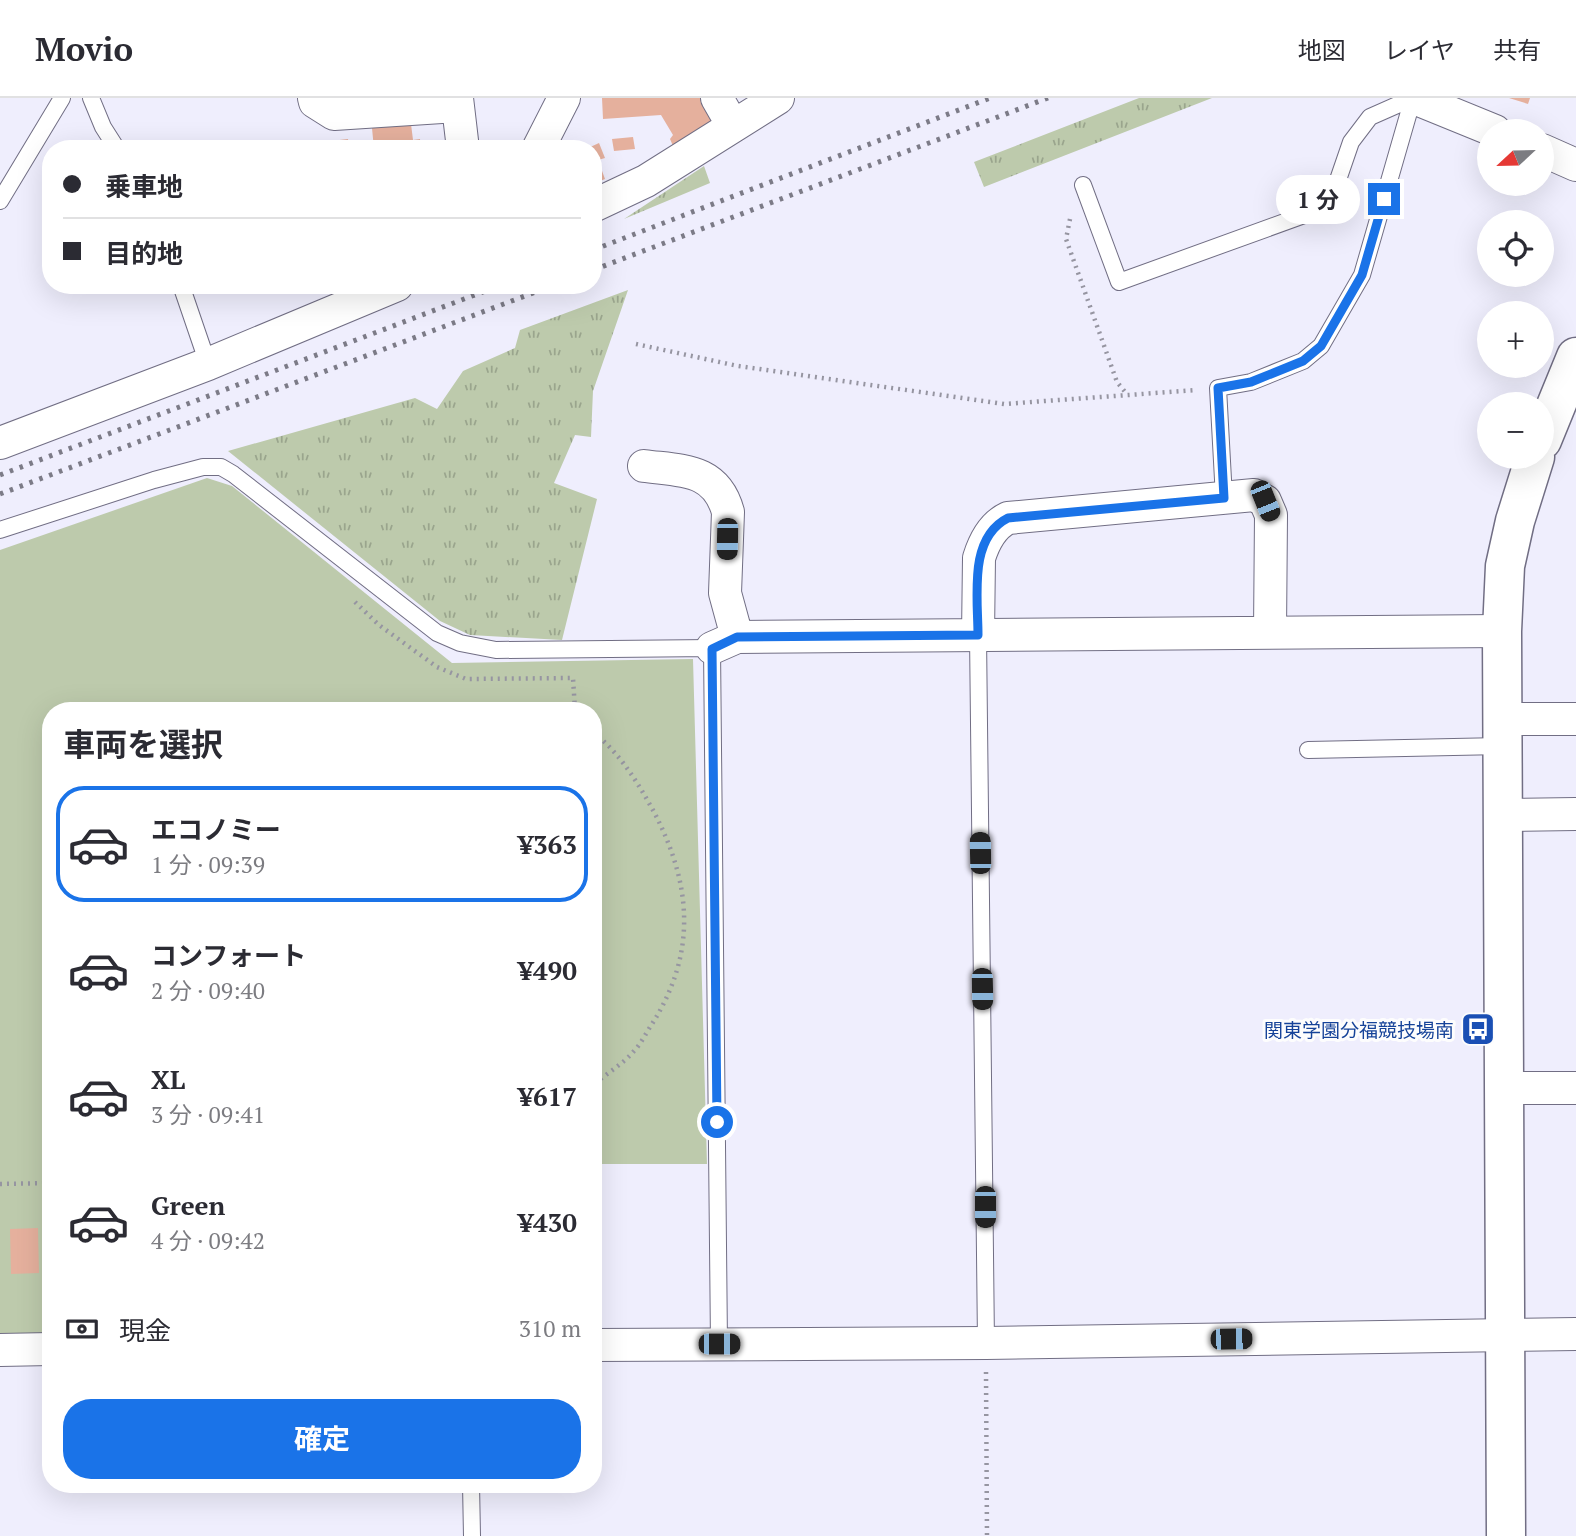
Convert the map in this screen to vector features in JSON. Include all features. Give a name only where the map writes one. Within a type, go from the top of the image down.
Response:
[{"type":"street","points":[[314,98],[315,102],[334,114],[457,102],[462,140]]},
{"type":"street","points":[[543,140],[564,98]]},
{"type":"street","points":[[717,98],[733,126]]},
{"type":"street","points":[[602,202],[646,181],[778,98]]},
{"type":"street","points":[[1413,98],[1477,124]]},
{"type":"street","points":[[1554,155],[1576,164]]},
{"type":"street","points":[[0,443],[208,364],[375,294]]},
{"type":"street","points":[[1554,411],[1576,357]]},
{"type":"street","points":[[644,466],[696,473],[706,477],[725,501],[728,512],[725,643],[978,635],[1502,631]]},
{"type":"street","points":[[1506,1536],[1502,631],[1505,566],[1515,521],[1531,469]]},
{"type":"street","points":[[978,635],[979,558],[983,545],[999,522],[1008,518],[1254,495],[1265,501],[1271,515],[1270,632]]},
{"type":"street","points":[[1502,732],[1576,719]]},
{"type":"street","points":[[1502,815],[1576,814]]},
{"type":"street","points":[[1503,1088],[1576,1088]]},
{"type":"street","points":[[602,1345],[986,1343],[1576,1334]]},
{"type":"street","points":[[0,1350],[42,1349]]},
{"type":"lane","points":[[0,201],[62,98]]},
{"type":"lane","points":[[91,98],[111,140]]},
{"type":"lane","points":[[1083,185],[1119,282],[1329,206],[1351,142],[1370,117],[1413,98]]},
{"type":"lane","points":[[1224,498],[1218,388],[1251,382],[1292,366],[1303,361],[1321,346],[1362,275],[1413,98]]},
{"type":"lane","points":[[184,294],[208,364]]},
{"type":"lane","points":[[0,530],[153,480],[203,467],[221,467],[437,633],[460,643],[496,650],[725,643],[719,1344]]},
{"type":"lane","points":[[978,635],[986,1343]]},
{"type":"lane","points":[[1308,751],[1502,732]]},
{"type":"lane","points":[[471,1493],[472,1536]]},
{"type":"path","points":[[1083,185],[1068,224],[1066,239],[1117,382],[1126,394]]},
{"type":"path","points":[[636,344],[738,366],[1004,404],[1218,388]]},
{"type":"path","points":[[602,741],[640,787],[669,842],[680,873],[685,926],[679,960],[667,1001],[634,1051],[602,1078]]},
{"type":"path","points":[[0,1184],[42,1184]]},
{"type":"path","points":[[986,1343],[987,1536]]},
{"type":"green space","points":[[1139,98],[1212,98],[984,187],[974,162]]},
{"type":"green space","points":[[704,166],[710,183],[624,219]]},
{"type":"green space","points":[[628,290],[593,391],[591,437],[575,435],[554,483],[597,499],[562,640],[470,635],[440,621],[228,451],[415,398],[437,409],[463,371],[515,348],[520,330]]},
{"type":"green space","points":[[207,478],[232,486],[452,663],[693,659],[707,1164],[602,1164],[602,702],[42,702],[42,1333],[0,1333],[0,550]]},
{"type":"building","points":[[602,98],[700,98],[713,120],[673,146],[670,139],[673,135],[661,115],[603,119]]},
{"type":"building","points":[[1509,98],[1530,98],[1528,104]]},
{"type":"building","points":[[411,124],[413,140],[373,140],[372,128]]},
{"type":"building","points":[[633,137],[635,149],[614,151],[612,139]]},
{"type":"building","points":[[38,1228],[39,1273],[11,1274],[10,1229]]},
{"type":"railway","points":[[602,247],[990,98]]},
{"type":"railway","points":[[602,267],[1048,98]]},
{"type":"railway","points":[[0,475],[477,294]]},
{"type":"railway","points":[[0,494],[530,294]]},
{"type":"place","name":"関東学園分福競技場南","points":[[1478,1029]]},
{"type":"route","points":[[717,1122],[712,649],[737,637],[978,635],[979,558],[983,545],[999,522],[1008,518],[1224,498],[1218,388],[1251,382],[1303,361],[1321,346],[1362,275],[1384,199]]}]
